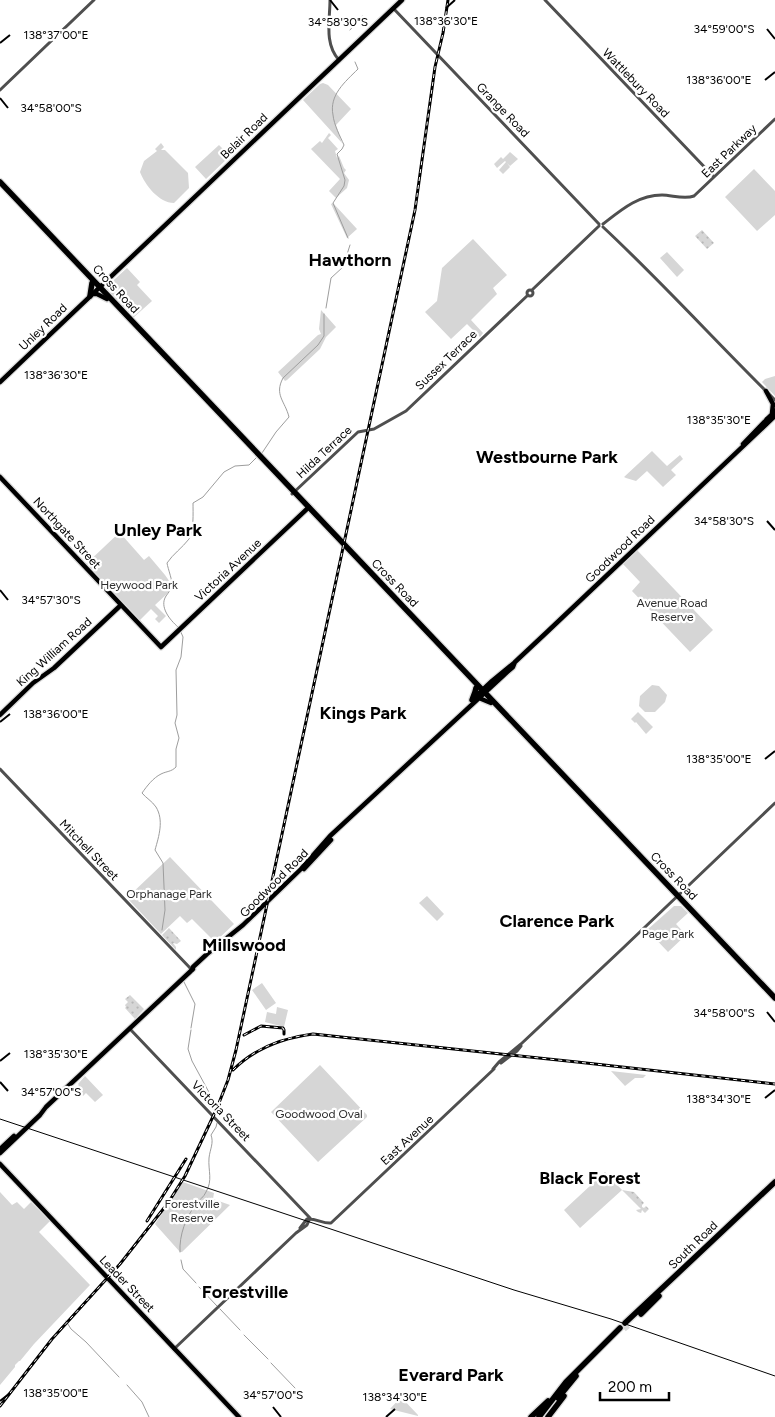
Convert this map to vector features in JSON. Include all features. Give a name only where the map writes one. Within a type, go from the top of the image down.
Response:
[{"type":"highway","name":"Cross Road","points":[[3,186],[446,655],[482,690],[650,869],[775,998]]},
{"type":"highway","points":[[91,280],[91,295]]},
{"type":"highway","name":"Cross Road","points":[[99,288],[107,299],[258,456]]},
{"type":"highway","points":[[472,700],[476,692],[482,690]]},
{"type":"highway","name":"Cross Road","points":[[750,973],[775,1002]]},
{"type":"highway","name":"South Road","points":[[543,1417],[582,1370],[625,1326],[775,1182]]},
{"type":"highway","name":"South Road","points":[[539,1417],[580,1367],[775,1186]]},
{"type":"highway","points":[[709,1237],[718,1235]]},
{"type":"highway","points":[[548,1417],[582,1370]]},
{"type":"highway","points":[[532,1417],[565,1383]]},
{"type":"main road","name":"Belair Road","points":[[99,288],[401,0]]},
{"type":"main road","points":[[91,280],[107,280]]},
{"type":"main road","name":"Unley Road","points":[[0,382],[99,288]]},
{"type":"main road","points":[[91,295],[97,294],[107,299]]},
{"type":"main road","points":[[766,391],[774,406],[774,414]]},
{"type":"main road","name":"Goodwood Road","points":[[0,1149],[130,1029],[192,968],[241,931],[301,872],[343,825],[467,708],[482,690],[513,667],[515,662],[739,450],[747,439],[774,414]]},
{"type":"main road","name":"Northgate Street","points":[[0,477],[161,647]]},
{"type":"main road","name":"Victoria Avenue","points":[[161,647],[307,508]]},
{"type":"main road","name":"King William Road","points":[[0,715],[33,683],[54,668],[121,605]]},
{"type":"main road","name":"Goodwood Road","points":[[467,708],[472,700]]},
{"type":"main road","name":"Goodwood Road","points":[[0,1153],[36,1120],[46,1108]]},
{"type":"main road","name":"Leader Street","points":[[0,1164],[239,1417]]},
{"type":"street","points":[[0,90],[94,0]]},
{"type":"street","points":[[330,0],[330,46],[339,60]]},
{"type":"street","name":"Wattlebury Road","points":[[545,0],[714,177]]},
{"type":"street","name":"Grange Road","points":[[394,8],[601,225],[774,398]]},
{"type":"street","name":"East Parkway","points":[[601,225],[630,204],[641,199],[663,195],[688,198],[695,195],[775,119]]},
{"type":"street","name":"Sussex Terrace","points":[[371,430],[406,411],[528,295],[528,290],[532,290],[601,225]]},
{"type":"street","name":"Hilda Terrace","points":[[293,493],[358,432],[371,430]]},
{"type":"street","name":"Mitchell Street","points":[[0,769],[186,964],[192,968]]},
{"type":"street","name":"East Avenue","points":[[309,1218],[328,1224],[332,1222],[775,803]]},
{"type":"street","name":"Victoria Street","points":[[130,1029],[309,1218]]},
{"type":"street","points":[[174,1349],[296,1233],[309,1218]]},
{"type":"green space","points":[[323,83],[328,85],[351,109],[336,125],[342,143],[303,100]]},
{"type":"green space","points":[[329,133],[331,135],[328,138],[338,149],[335,151],[337,158],[339,156],[346,170],[344,173],[349,180],[347,188],[336,198],[329,191],[340,179],[311,149],[320,141],[322,143]]},
{"type":"green space","points":[[161,143],[164,147],[161,150],[165,150],[188,173],[189,188],[174,203],[158,197],[145,182],[140,172],[144,161],[157,151],[155,149]]},
{"type":"green space","points":[[219,145],[230,156],[206,179],[195,167]]},
{"type":"green space","points":[[510,152],[518,159],[510,166],[507,163],[510,167],[503,174],[499,170],[506,162],[497,168],[494,164]]},
{"type":"green space","points":[[754,169],[775,191],[775,215],[757,231],[725,197]]},
{"type":"green space","points":[[333,203],[357,229],[347,238],[331,204]]},
{"type":"green space","points":[[702,230],[714,243],[707,249],[695,236]]},
{"type":"green space","points":[[473,239],[507,275],[493,288],[497,294],[471,320],[483,333],[480,337],[467,324],[451,339],[425,312],[437,301],[442,268]]},
{"type":"green space","points":[[667,252],[684,270],[677,277],[660,258]]},
{"type":"green space","points":[[127,268],[140,282],[137,285],[152,301],[133,318],[105,288]]},
{"type":"green space","points":[[321,310],[336,327],[326,337],[320,349],[285,381],[278,372],[321,334],[319,329]]},
{"type":"green space","points":[[775,376],[775,396],[762,382]]},
{"type":"green space","points":[[652,451],[667,466],[680,455],[683,459],[671,470],[676,475],[663,487],[647,471],[636,481],[624,477]]},
{"type":"green space","name":"Heywood Park","points":[[121,531],[121,534],[144,560],[149,556],[172,585],[169,592],[155,605],[166,616],[159,623],[155,619],[158,616],[151,609],[139,621],[86,564]]},
{"type":"green space","name":"Avenue Road Reserve","points":[[637,550],[713,630],[690,652],[632,591],[640,582],[623,564]]},
{"type":"green space","points":[[652,685],[659,686],[667,695],[665,702],[655,712],[645,712],[639,706],[640,696]]},
{"type":"green space","points":[[638,712],[653,727],[646,734],[631,719]]},
{"type":"green space","name":"Orphanage Park","points":[[170,857],[234,924],[215,942],[192,919],[187,923],[180,916],[161,934],[128,899]]},
{"type":"green space","points":[[427,896],[444,914],[437,921],[419,903]]},
{"type":"green space","name":"Page Park","points":[[674,906],[681,906],[688,913],[676,924],[686,935],[668,952],[647,930]]},
{"type":"green space","points":[[169,928],[181,941],[177,944],[173,943],[176,950],[162,935]]},
{"type":"green space","points":[[262,983],[276,1003],[266,1010],[252,990]]},
{"type":"green space","points":[[130,995],[144,1009],[135,1019],[125,1008],[128,1002],[125,999]]},
{"type":"green space","points":[[277,1007],[288,1010],[284,1027],[265,1022],[267,1012],[276,1014]]},
{"type":"green space","name":"Goodwood Oval","points":[[320,1065],[367,1117],[318,1162],[271,1112]]},
{"type":"green space","points":[[611,1071],[646,1075],[643,1078],[635,1078],[625,1086]]},
{"type":"green space","points":[[85,1076],[103,1095],[95,1102],[86,1093],[83,1096],[76,1088]]},
{"type":"green space","points":[[605,1172],[622,1190],[580,1228],[564,1210]]},
{"type":"green space","name":"Forestville Reserve","points":[[183,1182],[214,1193],[213,1199],[230,1205],[180,1252],[155,1224]]},
{"type":"green space","points":[[622,1190],[634,1192],[644,1203],[642,1207],[646,1206],[649,1209],[645,1213],[642,1210],[641,1213],[638,1212],[636,1210],[641,1209]]},
{"type":"green space","points":[[0,1192],[12,1205],[17,1202],[24,1209],[31,1202],[50,1221],[39,1232],[90,1285],[15,1365],[0,1385]]},
{"type":"green space","name":"Everard Park","points":[[401,1397],[418,1415],[418,1416],[390,1409]]},
{"type":"waterway","points":[[350,30],[362,16]]},
{"type":"waterway","points":[[348,238],[333,203],[344,186],[345,180],[337,154],[344,145],[337,130],[332,108],[339,89],[358,69],[355,62]]},
{"type":"waterway","points":[[326,308],[331,278],[343,267],[350,245]]},
{"type":"waterway","points":[[262,453],[289,417],[280,394],[283,378],[318,345],[324,336],[324,314]]},
{"type":"waterway","points":[[178,627],[169,617],[164,604],[164,600],[172,586],[167,563],[191,536],[193,503],[203,497],[224,472],[235,466],[249,465],[257,457]]},
{"type":"waterway","points":[[162,930],[165,910],[163,863],[155,850],[160,828],[160,817],[156,807],[142,793],[155,778],[176,767],[176,749],[179,738],[175,723],[177,715],[176,670],[181,657],[183,637],[180,630]]},
{"type":"waterway","points":[[184,982],[195,1004],[191,1028]]},
{"type":"waterway","points":[[191,1030],[188,1049],[192,1061],[211,1096]]},
{"type":"waterway","points":[[180,1252],[182,1233],[186,1220],[208,1188],[211,1135],[217,1123]]},
{"type":"waterway","points":[[181,1260],[183,1269],[196,1283]]},
{"type":"waterway","points":[[199,1287],[217,1306]]},
{"type":"waterway","points":[[220,1309],[240,1330]]},
{"type":"waterway","points":[[66,1321],[71,1329],[119,1377]]},
{"type":"waterway","points":[[244,1335],[268,1359]]},
{"type":"waterway","points":[[271,1363],[295,1388]]},
{"type":"waterway","points":[[127,1385],[142,1402],[149,1417]]},
{"type":"tunnel","points":[[624,1329],[629,1325]]},
{"type":"tram line","points":[[0,1119],[514,1290],[611,1319],[775,1376]]},
{"type":"railway","points":[[0,1406],[52,1339],[120,1264],[168,1203],[185,1176],[228,1080],[236,1050],[415,210],[435,67],[448,0]]},
{"type":"railway","points":[[244,1035],[261,1026],[283,1028],[284,1034]]},
{"type":"railway","points":[[233,1070],[241,1062],[270,1045],[291,1038],[313,1034],[775,1084]]},
{"type":"railway","points":[[147,1221],[186,1159]]},
{"type":"district","name":"Hawthorn","points":[[350,260]]},
{"type":"district","name":"Westbourne Park","points":[[547,457]]},
{"type":"district","name":"Unley Park","points":[[158,530]]},
{"type":"district","name":"Kings Park","points":[[363,713]]},
{"type":"district","name":"Clarence Park","points":[[557,921]]},
{"type":"district","name":"Millswood","points":[[244,945]]},
{"type":"district","name":"Black Forest","points":[[590,1178]]},
{"type":"district","name":"Forestville","points":[[245,1292]]},
{"type":"district","name":"Everard Park","points":[[451,1375]]}]
